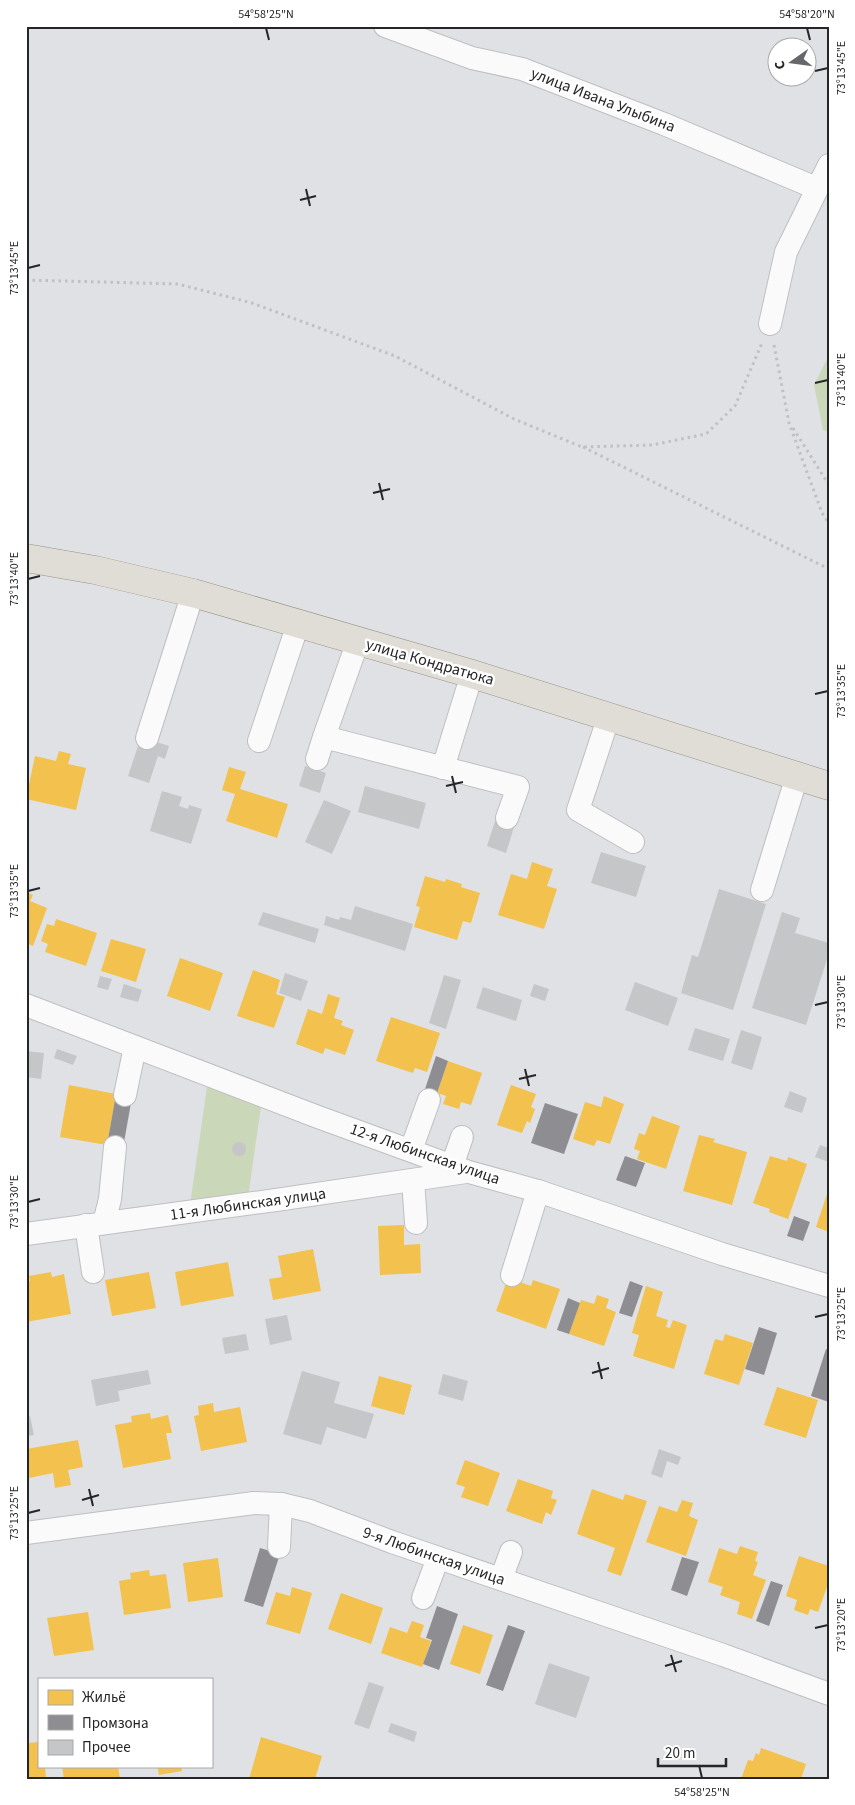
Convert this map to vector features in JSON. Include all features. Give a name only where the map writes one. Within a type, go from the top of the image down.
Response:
[{"type":"main road","name":"улица Кондратюка","points":[[26,558],[95,570],[193,594],[472,674],[829,786]]},
{"type":"street","name":"улица Ивана Улыбина","points":[[385,26],[472,58],[522,69],[664,124],[816,188]]},
{"type":"street","points":[[770,324],[786,252],[829,165]]},
{"type":"street","points":[[147,738],[193,594]]},
{"type":"street","points":[[259,741],[298,624]]},
{"type":"street","points":[[318,759],[358,641]]},
{"type":"street","points":[[443,768],[472,674]]},
{"type":"street","points":[[610,716],[578,810],[633,842]]},
{"type":"street","points":[[324,737],[518,787],[507,818]]},
{"type":"street","points":[[762,890],[798,776]]},
{"type":"street","name":"12-я Любинская улица","points":[[26,1005],[135,1048],[460,1169],[538,1190],[722,1254],[829,1286]]},
{"type":"street","points":[[125,1096],[135,1048]]},
{"type":"street","points":[[411,1150],[429,1100]]},
{"type":"street","points":[[460,1169],[462,1136]]},
{"type":"street","points":[[94,1272],[95,1224],[110,1200],[115,1147]]},
{"type":"street","name":"11-я Любинская улица","points":[[26,1234],[413,1180],[460,1169]]},
{"type":"street","points":[[413,1180],[416,1223]]},
{"type":"street","points":[[512,1276],[538,1190]]},
{"type":"street","name":"9-я Любинская улица","points":[[26,1533],[254,1503],[280,1504],[310,1511],[438,1558],[723,1655],[829,1694]]},
{"type":"street","points":[[278,1547],[280,1504]]},
{"type":"street","points":[[501,1579],[510,1552]]},
{"type":"street","points":[[423,1598],[438,1558]]},
{"type":"path","points":[[26,280],[178,284],[252,303],[395,356],[514,419],[582,447],[829,569]]},
{"type":"path","points":[[770,324],[789,423],[822,513],[829,523]]},
{"type":"path","points":[[582,447],[652,445],[706,434],[735,406],[770,324]]},
{"type":"path","points":[[789,423],[829,485]]},
{"type":"green space","points":[[829,355],[829,432],[823,430],[814,385]]},
{"type":"green space","points":[[207,1087],[261,1107],[248,1197],[190,1205]]},
{"type":"building: Жильё","points":[[59,751],[71,754],[68,764],[86,768],[76,810],[26,799],[35,756],[56,761]]},
{"type":"building: Жильё","points":[[229,767],[246,772],[240,789],[288,804],[277,838],[226,821],[235,794],[222,790]]},
{"type":"building: Жильё","points":[[532,862],[553,869],[547,886],[557,889],[544,929],[498,915],[511,874],[527,879]]},
{"type":"building: Жильё","points":[[425,876],[445,882],[446,879],[462,884],[461,887],[480,893],[471,923],[463,921],[457,940],[414,927],[420,907],[416,906]]},
{"type":"building: Жильё","points":[[26,892],[33,895],[30,901],[47,908],[33,946],[26,943]]},
{"type":"building: Жильё","points":[[56,919],[97,933],[86,966],[45,952],[48,944],[41,941],[47,924],[54,926]]},
{"type":"building: Жильё","points":[[111,939],[146,949],[136,982],[101,971]]},
{"type":"building: Жильё","points":[[180,958],[223,973],[210,1011],[167,996]]},
{"type":"building: Жильё","points":[[253,970],[280,980],[276,994],[285,997],[274,1028],[237,1016]]},
{"type":"building: Жильё","points":[[328,994],[340,998],[334,1018],[343,1021],[341,1025],[354,1030],[345,1055],[325,1048],[323,1054],[296,1044],[308,1009],[322,1014]]},
{"type":"building: Жильё","points":[[391,1017],[440,1033],[427,1072],[415,1068],[413,1073],[376,1061]]},
{"type":"building: Жильё","points":[[448,1061],[482,1073],[471,1105],[461,1102],[459,1109],[443,1104],[446,1096],[437,1093]]},
{"type":"building: Жильё","points":[[69,1085],[116,1094],[107,1145],[60,1137]]},
{"type":"building: Жильё","points":[[511,1085],[536,1094],[531,1107],[535,1109],[530,1123],[527,1121],[522,1133],[497,1125]]},
{"type":"building: Жильё","points":[[604,1096],[624,1104],[610,1144],[597,1140],[594,1146],[573,1139],[585,1102],[601,1107]]},
{"type":"building: Жильё","points":[[652,1116],[680,1126],[666,1169],[637,1159],[640,1151],[634,1149],[639,1133],[645,1135]]},
{"type":"building: Жильё","points":[[699,1135],[715,1139],[713,1142],[747,1152],[732,1205],[683,1191]]},
{"type":"building: Жильё","points":[[770,1156],[787,1161],[788,1157],[807,1164],[788,1219],[769,1212],[770,1209],[753,1203]]},
{"type":"building: Жильё","points":[[829,1191],[829,1232],[816,1227]]},
{"type":"building: Жильё","points":[[404,1225],[404,1245],[420,1244],[421,1273],[380,1275],[378,1226]]},
{"type":"building: Жильё","points":[[313,1249],[321,1291],[273,1300],[269,1279],[282,1277],[278,1256]]},
{"type":"building: Жильё","points":[[228,1262],[234,1296],[181,1306],[175,1272]]},
{"type":"building: Жильё","points":[[51,1272],[52,1277],[64,1274],[71,1314],[26,1322],[26,1282],[30,1281],[29,1276]]},
{"type":"building: Жильё","points":[[149,1272],[156,1308],[112,1316],[105,1280]]},
{"type":"building: Жильё","points":[[508,1278],[531,1286],[533,1280],[560,1289],[546,1329],[496,1311]]},
{"type":"building: Жильё","points":[[646,1286],[663,1292],[656,1316],[668,1320],[666,1327],[670,1328],[673,1320],[687,1325],[674,1369],[633,1356],[639,1335],[632,1333]]},
{"type":"building: Жильё","points":[[597,1295],[609,1299],[606,1308],[616,1312],[604,1346],[569,1334],[581,1300],[594,1304]]},
{"type":"building: Жильё","points":[[725,1334],[753,1343],[739,1385],[704,1374],[715,1339],[723,1341]]},
{"type":"building: Жильё","points":[[379,1376],[412,1385],[404,1415],[371,1406]]},
{"type":"building: Жильё","points":[[777,1387],[818,1400],[806,1438],[764,1425]]},
{"type":"building: Жильё","points":[[213,1403],[214,1412],[240,1407],[247,1442],[201,1451],[194,1416],[199,1415],[198,1406]]},
{"type":"building: Жильё","points":[[150,1413],[151,1419],[168,1415],[172,1433],[166,1433],[171,1459],[123,1468],[115,1425],[132,1422],[131,1416]]},
{"type":"building: Жильё","points":[[78,1440],[83,1467],[68,1470],[71,1485],[55,1488],[53,1473],[29,1478],[26,1464],[26,1449]]},
{"type":"building: Жильё","points":[[465,1460],[500,1473],[488,1506],[461,1497],[465,1487],[456,1484]]},
{"type":"building: Жильё","points":[[518,1479],[553,1491],[551,1498],[557,1500],[551,1515],[546,1512],[542,1524],[506,1511]]},
{"type":"building: Жильё","points":[[592,1489],[623,1500],[625,1494],[647,1501],[621,1576],[607,1571],[615,1548],[577,1534]]},
{"type":"building: Жильё","points":[[682,1500],[693,1503],[689,1516],[698,1520],[686,1556],[646,1542],[659,1506],[677,1512]]},
{"type":"building: Жильё","points":[[740,1546],[758,1552],[755,1561],[758,1562],[753,1575],[766,1580],[752,1619],[737,1614],[740,1602],[720,1595],[723,1587],[708,1582],[719,1548],[737,1554]]},
{"type":"building: Жильё","points":[[799,1556],[829,1566],[829,1581],[818,1612],[810,1609],[808,1615],[794,1610],[797,1600],[786,1596]]},
{"type":"building: Жильё","points":[[218,1558],[223,1597],[188,1602],[183,1563]]},
{"type":"building: Жильё","points":[[149,1570],[150,1576],[166,1574],[171,1608],[124,1615],[119,1581],[131,1579],[130,1573]]},
{"type":"building: Жильё","points":[[292,1587],[312,1593],[300,1634],[266,1624],[276,1592],[290,1596]]},
{"type":"building: Жильё","points":[[341,1593],[383,1608],[371,1644],[328,1629]]},
{"type":"building: Жильё","points":[[88,1612],[94,1650],[54,1656],[47,1618]]},
{"type":"building: Жильё","points":[[412,1621],[424,1625],[420,1637],[431,1641],[422,1667],[381,1653],[390,1627],[407,1633]]},
{"type":"building: Жильё","points":[[463,1625],[493,1635],[480,1674],[450,1664]]},
{"type":"building: Жильё","points":[[261,1737],[322,1756],[315,1779],[249,1779]]},
{"type":"building: Жильё","points":[[38,1742],[38,1768],[45,1768],[46,1779],[26,1779],[26,1743]]},
{"type":"building: Жильё","points":[[761,1748],[806,1764],[801,1779],[741,1779],[748,1760],[753,1761],[756,1753],[759,1755]]},
{"type":"building: Жильё","points":[[62,1768],[118,1768],[120,1779],[64,1779]]},
{"type":"building: Жильё","points":[[157,1768],[181,1768],[182,1771],[159,1775]]},
{"type":"building: Промзона","points":[[436,1056],[448,1061],[437,1093],[425,1089]]},
{"type":"building: Промзона","points":[[116,1094],[132,1097],[123,1148],[107,1145]]},
{"type":"building: Промзона","points":[[545,1103],[578,1114],[564,1154],[531,1143]]},
{"type":"building: Промзона","points":[[625,1156],[645,1163],[636,1187],[616,1180]]},
{"type":"building: Промзона","points":[[794,1216],[810,1222],[803,1241],[787,1236]]},
{"type":"building: Промзона","points":[[630,1281],[643,1286],[632,1317],[619,1313]]},
{"type":"building: Промзона","points":[[568,1298],[580,1303],[569,1334],[557,1330]]},
{"type":"building: Промзона","points":[[759,1327],[777,1333],[764,1375],[745,1369]]},
{"type":"building: Промзона","points":[[826,1349],[829,1350],[829,1402],[811,1396]]},
{"type":"building: Промзона","points":[[260,1548],[280,1554],[263,1607],[244,1601]]},
{"type":"building: Промзона","points":[[682,1557],[699,1562],[687,1596],[671,1590]]},
{"type":"building: Промзона","points":[[771,1581],[783,1585],[769,1626],[756,1621]]},
{"type":"building: Промзона","points":[[437,1606],[458,1614],[439,1670],[423,1664],[432,1640],[426,1638]]},
{"type":"building: Промзона","points":[[508,1625],[525,1631],[503,1691],[486,1685]]},
{"type":"building: Прочее","points":[[141,737],[169,746],[165,759],[158,756],[149,783],[128,776]]},
{"type":"building: Прочее","points":[[305,766],[326,773],[320,793],[299,786]]},
{"type":"building: Прочее","points":[[365,786],[426,803],[419,829],[358,812]]},
{"type":"building: Прочее","points":[[162,791],[182,797],[179,806],[188,809],[189,805],[202,809],[191,844],[150,831]]},
{"type":"building: Прочее","points":[[324,800],[351,811],[332,854],[305,842]]},
{"type":"building: Прочее","points":[[495,821],[514,827],[506,853],[487,846]]},
{"type":"building: Прочее","points":[[601,852],[646,866],[636,897],[591,883]]},
{"type":"building: Прочее","points":[[719,889],[766,904],[733,1010],[681,993],[692,955],[698,957]]},
{"type":"building: Прочее","points":[[355,906],[413,924],[405,951],[324,925],[326,916],[339,920],[340,917],[351,920]]},
{"type":"building: Прочее","points":[[263,912],[319,929],[315,943],[258,925]]},
{"type":"building: Прочее","points":[[782,912],[800,918],[795,933],[829,943],[829,953],[806,1025],[752,1008]]},
{"type":"building: Прочее","points":[[285,973],[308,981],[301,1001],[279,993]]},
{"type":"building: Прочее","points":[[444,975],[461,980],[446,1029],[429,1023]]},
{"type":"building: Прочее","points":[[100,976],[112,979],[108,990],[97,987]]},
{"type":"building: Прочее","points":[[635,982],[678,998],[668,1026],[625,1010]]},
{"type":"building: Прочее","points":[[124,984],[142,990],[138,1002],[120,997]]},
{"type":"building: Прочее","points":[[534,984],[549,989],[545,1001],[530,996]]},
{"type":"building: Прочее","points":[[483,987],[522,1000],[516,1021],[476,1008]]},
{"type":"building: Прочее","points":[[695,1028],[730,1039],[723,1061],[688,1050]]},
{"type":"building: Прочее","points":[[741,1030],[762,1037],[752,1070],[731,1063]]},
{"type":"building: Прочее","points":[[57,1049],[77,1056],[73,1065],[54,1058]]},
{"type":"building: Прочее","points":[[26,1051],[44,1053],[41,1079],[26,1077]]},
{"type":"building: Прочее","points":[[790,1091],[807,1098],[802,1113],[784,1107]]},
{"type":"building: Прочее","points":[[236,1142],[242,1142],[246,1149],[242,1156],[236,1156],[232,1152],[232,1146]]},
{"type":"building: Прочее","points":[[820,1145],[829,1148],[829,1162],[815,1157]]},
{"type":"building: Прочее","points":[[287,1315],[292,1340],[270,1345],[265,1319]]},
{"type":"building: Прочее","points":[[246,1334],[249,1350],[225,1354],[222,1338]]},
{"type":"building: Прочее","points":[[148,1370],[151,1384],[118,1391],[120,1401],[96,1406],[91,1380]]},
{"type":"building: Прочее","points":[[302,1371],[340,1382],[334,1403],[374,1414],[366,1439],[327,1427],[321,1445],[283,1434]]},
{"type":"building: Прочее","points":[[443,1374],[468,1381],[463,1401],[438,1394]]},
{"type":"building: Прочее","points":[[30,1416],[34,1435],[26,1436],[26,1417]]},
{"type":"building: Прочее","points":[[659,1449],[681,1457],[678,1465],[667,1461],[662,1478],[651,1474]]},
{"type":"building: Прочее","points":[[549,1663],[590,1677],[576,1718],[535,1704]]},
{"type":"building: Прочее","points":[[369,1682],[384,1687],[369,1729],[354,1724]]},
{"type":"building: Прочее","points":[[391,1723],[417,1732],[414,1742],[388,1732]]}]
